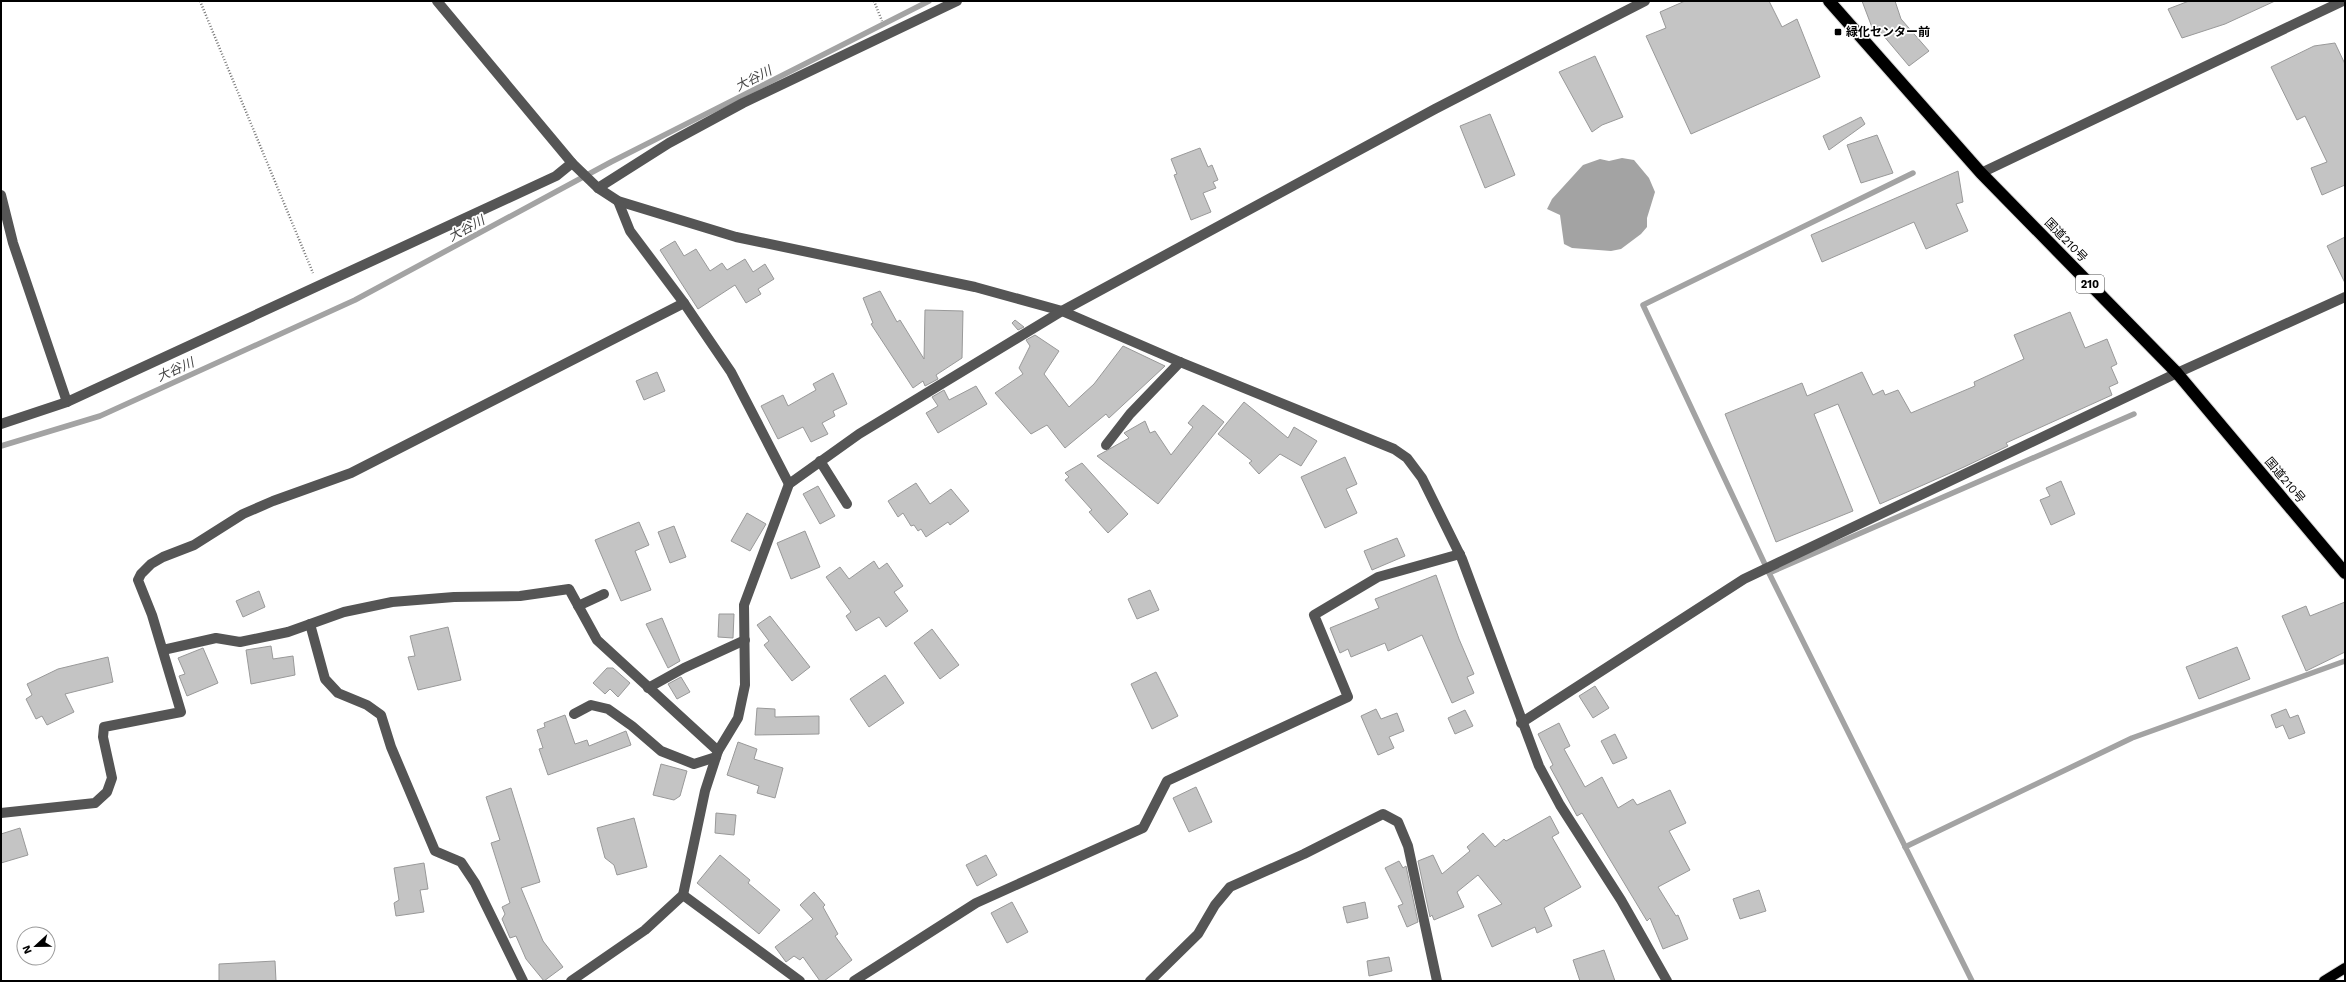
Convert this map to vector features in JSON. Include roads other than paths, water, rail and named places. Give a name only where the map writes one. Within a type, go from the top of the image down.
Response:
[{"type":"highway","name":"国道210号","points":[[1829,1],[1981,173],[2177,373],[2345,573]]},
{"type":"main road","points":[[2324,981],[2345,968]]},
{"type":"street","points":[[437,1],[572,163],[598,188],[618,201],[736,237],[975,287],[1062,311],[1180,362],[1394,449],[1407,458],[1422,478],[1460,554],[1539,766],[1560,805],[1621,900],[1667,981]]},
{"type":"street","points":[[598,188],[669,144],[743,103],[878,40],[887,34],[957,1]]},
{"type":"street","points":[[571,981],[645,930],[682,895],[705,791],[717,754],[738,718],[745,685],[744,605],[789,484],[820,461],[898,410],[1062,311],[1435,109],[1645,1]]},
{"type":"street","points":[[1981,173],[2344,1]]},
{"type":"street","points":[[1,424],[67,402],[556,176],[572,163]]},
{"type":"street","points":[[1,195],[13,243],[67,402]]},
{"type":"street","points":[[618,201],[630,231],[684,303],[731,372],[789,484]]},
{"type":"street","points":[[1522,723],[1744,579],[2177,373],[2345,297]]},
{"type":"street","points":[[1,813],[95,803],[107,792],[112,778],[103,738],[104,727],[181,712],[163,650],[138,580],[141,574],[151,564],[163,557],[194,546],[243,514],[273,501],[351,473],[684,303]]},
{"type":"street","points":[[1106,445],[1130,414],[1180,362]]},
{"type":"street","points":[[820,461],[847,504]]},
{"type":"street","points":[[854,981],[976,902],[1143,828],[1167,781],[1348,697],[1314,615],[1378,577],[1460,554]]},
{"type":"street","points":[[163,650],[193,641],[216,638],[240,642],[288,632],[344,612],[392,602],[454,597],[520,596],[569,589],[597,640],[717,754]]},
{"type":"street","points":[[578,606],[604,594]]},
{"type":"street","points":[[310,624],[325,679],[338,693],[367,705],[381,715],[391,747],[435,851],[461,862],[475,882],[523,981]]},
{"type":"street","points":[[648,688],[684,668],[745,640]]},
{"type":"street","points":[[574,714],[591,705],[608,709],[632,726],[661,751],[694,764],[717,754]]},
{"type":"street","points":[[1150,981],[1198,934],[1215,904],[1230,887],[1304,854],[1382,814],[1398,822],[1408,846],[1437,981]]},
{"type":"street","points":[[682,895],[800,981]]},
{"type":"waterway","name":"大谷川","points":[[1,446],[100,416],[355,300],[611,162],[929,1]]},
{"type":"waterway","points":[[1913,173],[1643,305],[1769,573],[1972,981]]},
{"type":"waterway","points":[[1769,573],[2134,414]]},
{"type":"waterway","points":[[1905,847],[2132,738],[2345,661]]},
{"type":"place","name":"緑化センター前","points":[[1838,32]]}]
